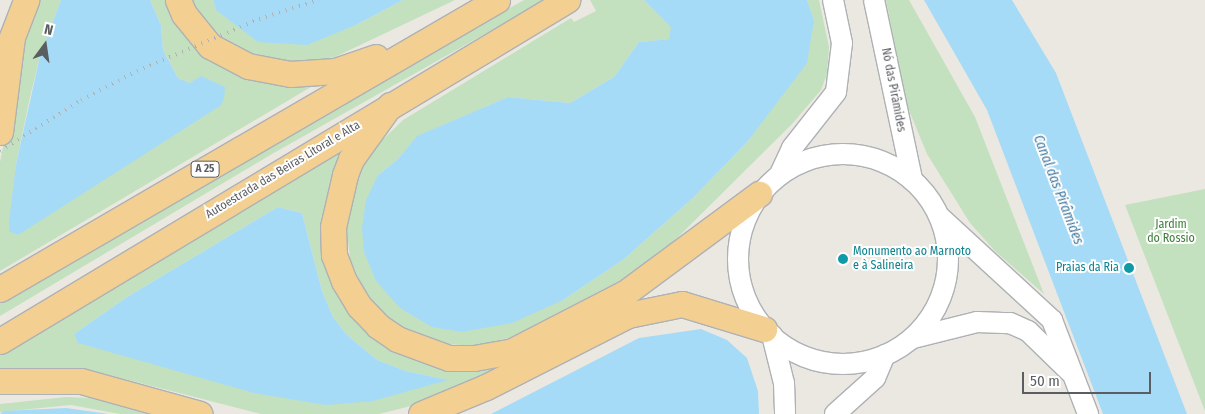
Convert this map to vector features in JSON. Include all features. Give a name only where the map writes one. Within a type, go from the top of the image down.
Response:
[{"type":"highway","points":[[0,132],[12,37],[26,0]]},
{"type":"highway","points":[[178,0],[184,14],[210,46],[248,66],[290,74],[335,71],[369,58],[410,49]]},
{"type":"highway","name":"A 25","points":[[0,289],[497,0]]},
{"type":"highway","name":"Autoestrada das Beiras Litoral e Alta","points":[[0,342],[542,13],[567,0]]},
{"type":"highway","points":[[390,105],[352,159],[345,175],[333,227],[334,255],[344,281],[359,306],[378,326],[423,351],[449,358],[474,358],[512,350],[625,293],[759,194]]},
{"type":"highway","points":[[421,414],[486,387],[628,315],[682,304],[768,332]]},
{"type":"highway","points":[[0,381],[80,381],[200,414]]},
{"type":"main road","points":[[780,174],[792,148],[836,92],[842,43],[833,0]]},
{"type":"main road","name":"Nó das Pirâmides","points":[[874,0],[912,180]]},
{"type":"main road","points":[[913,338],[934,312],[946,281],[948,248],[939,216],[927,196],[912,180],[882,161],[847,154],[812,158],[780,174],[759,194],[742,226],[737,262],[744,298],[768,332],[789,350],[820,362],[853,363],[885,355],[913,338],[978,322],[1010,323],[1028,332],[1075,377]]},
{"type":"main road","points":[[939,216],[1052,320],[1088,414]]},
{"type":"main road","points":[[768,332],[784,383],[785,414]]},
{"type":"main road","points":[[835,414],[875,378],[885,355]]},
{"type":"green space","points":[[38,0],[61,0],[40,56],[30,97],[16,164],[9,231],[190,83],[178,78],[163,50],[161,25],[150,0],[168,0],[187,32],[316,84],[0,271],[0,162],[21,57]]},
{"type":"green space","points":[[189,0],[213,0],[216,10],[356,25],[403,0],[455,0],[335,57],[299,63],[269,60],[238,50],[212,33]]},
{"type":"green space","points":[[524,0],[545,0],[272,154],[0,316],[0,302],[161,205]]},
{"type":"green space","points":[[590,0],[644,0],[672,27],[669,39],[639,42],[614,77],[570,103],[508,97],[418,136],[398,159],[378,175],[563,300],[624,259],[694,197],[748,141],[814,20],[807,0],[819,0],[829,47],[827,74],[821,90],[792,124],[668,247],[627,277],[509,338],[475,346],[446,344],[402,328],[383,314],[367,297],[350,259],[346,221],[358,172],[368,154],[403,120],[571,18],[574,22],[596,11]]},
{"type":"green space","points":[[886,0],[909,0],[975,117],[1044,294],[995,251],[970,223],[927,154],[906,103]]},
{"type":"green space","points":[[346,145],[342,156],[347,304],[489,368],[492,373],[419,404],[379,414],[261,414],[105,374],[43,368],[0,372],[0,349]],"holes":[[[278,207],[302,213],[322,291],[333,317],[347,335],[377,360],[406,371],[447,380],[74,334],[127,297]]]},
{"type":"green space","name":"Jardim do Rossio","points":[[1205,189],[1205,411],[1125,205]]},
{"type":"green space","points":[[66,397],[90,398],[147,414],[120,414],[71,405],[0,412],[0,404]]},
{"type":"water","points":[[61,0],[150,0],[161,25],[163,50],[178,78],[190,83],[201,76],[225,87],[224,99],[220,106],[18,235],[9,231],[16,164],[40,56]]},
{"type":"water","points":[[213,0],[403,0],[356,25],[307,45],[258,42],[216,10]]},
{"type":"water","points":[[644,0],[807,0],[814,20],[807,63],[748,141],[694,197],[624,259],[563,300],[512,323],[462,332],[432,327],[400,308],[376,281],[364,252],[362,228],[366,200],[378,175],[398,159],[417,136],[508,97],[570,103],[614,77],[639,42],[669,39],[671,27]]},
{"type":"water","name":"Canal das Pirâmides","points":[[924,0],[1012,0],[1056,73],[1187,414],[1103,414],[987,110]]},
{"type":"water","points":[[278,207],[302,213],[322,291],[333,317],[347,335],[377,360],[406,371],[448,380],[373,401],[325,405],[254,393],[78,343],[74,334],[127,297]]},
{"type":"water","points":[[701,329],[727,340],[747,358],[758,391],[759,414],[491,414],[639,338]]},
{"type":"water","points":[[66,408],[109,414],[0,414],[3,411]]},
{"type":"railway","points":[[0,151],[81,100],[137,71],[259,19],[319,0]]},
{"type":"place","name":"Monumento ao Marnoto e à Salineira","points":[[843,259]]},
{"type":"place","name":"Praias da Ria","points":[[1129,268]]}]
